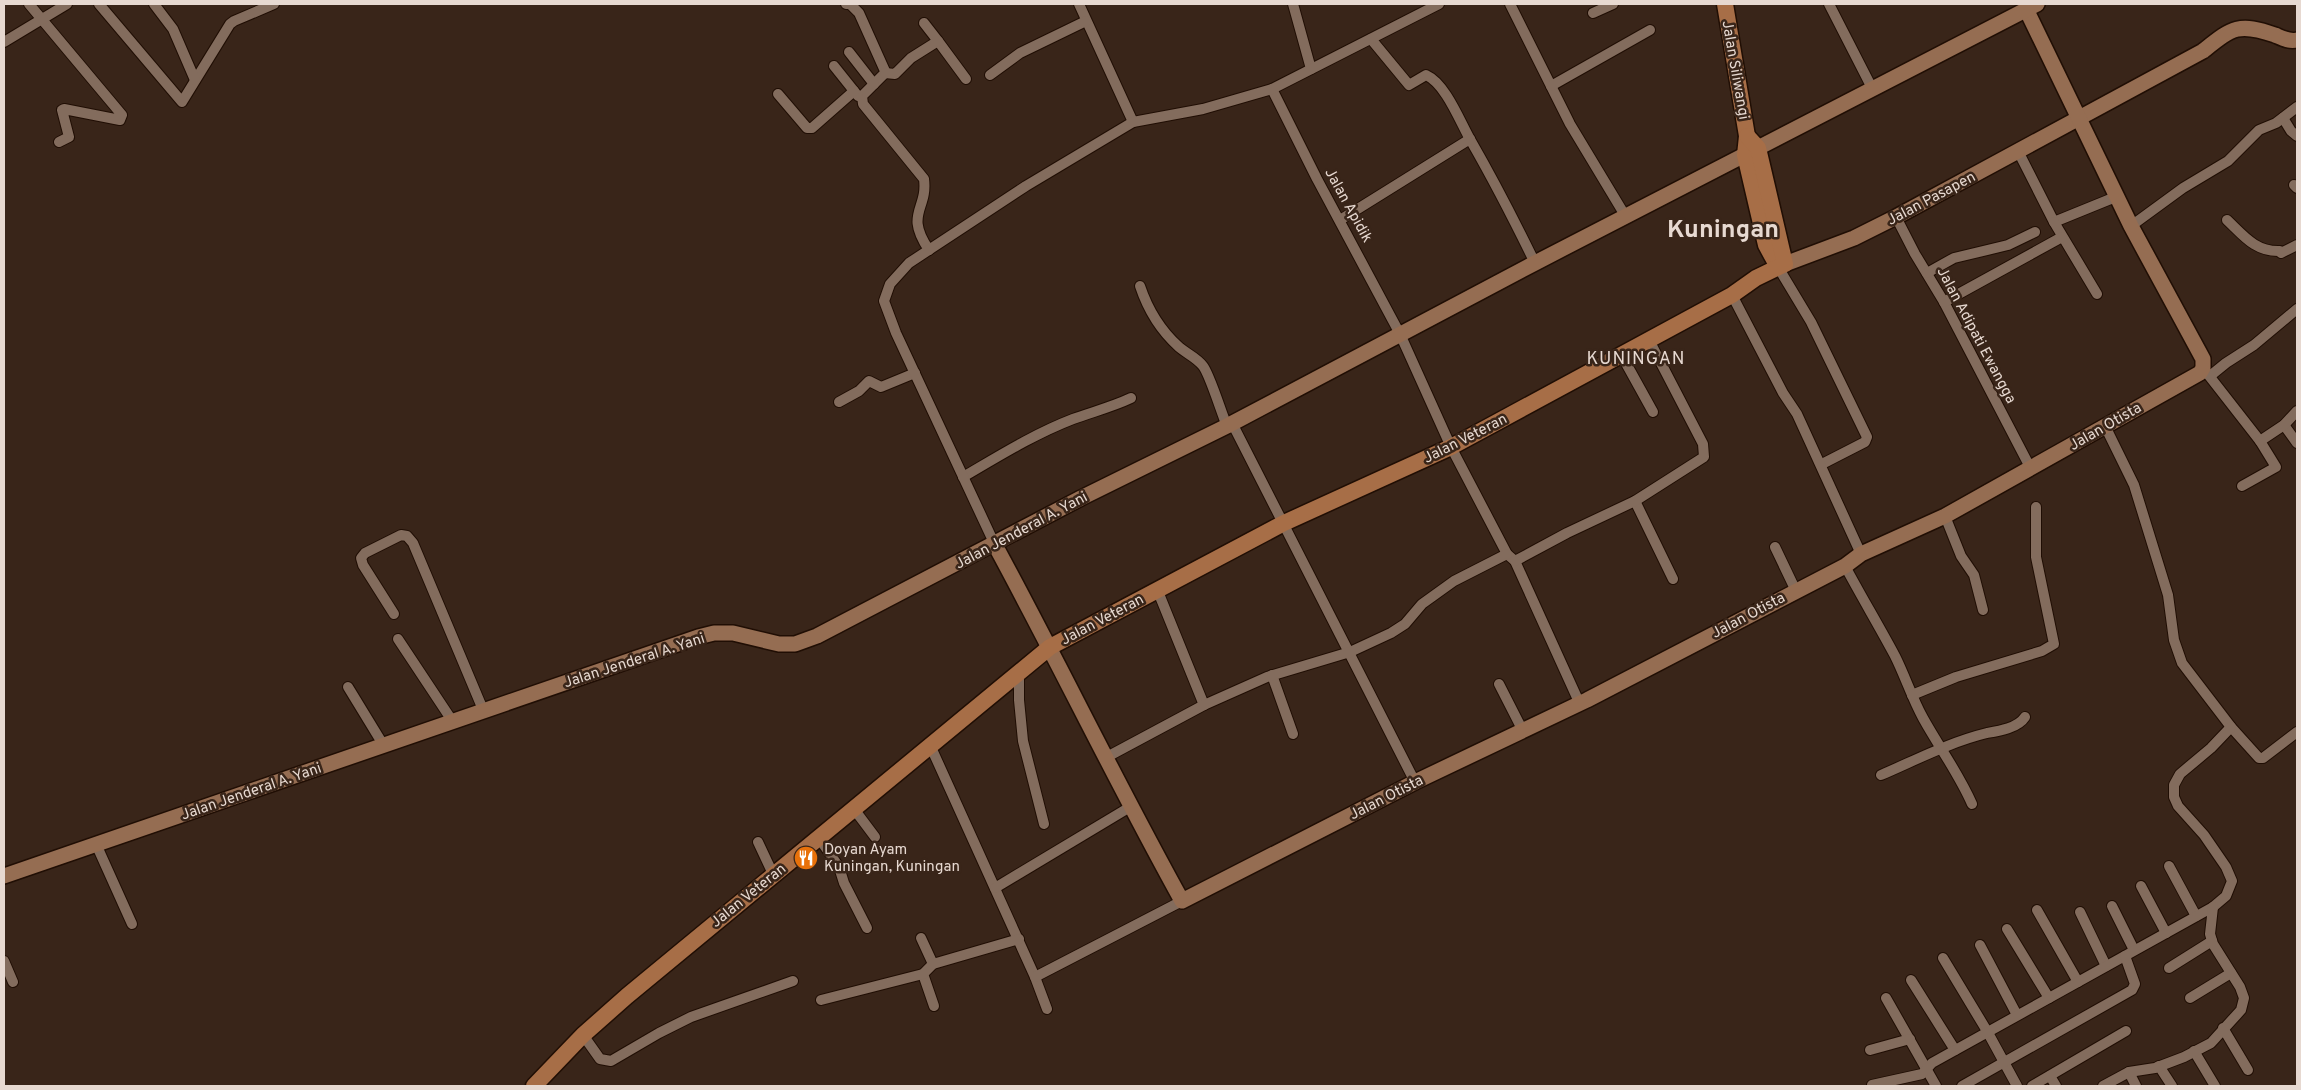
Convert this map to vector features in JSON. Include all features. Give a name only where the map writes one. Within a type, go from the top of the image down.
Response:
[{"type":"main road","name":"Jalan Siliwangi","points":[[1725,4],[1766,245],[1781,266]]},
{"type":"main road","name":"Jalan Veteran","points":[[534,1086],[583,1035],[661,966],[1050,647],[1284,523],[1451,447],[1622,356],[1732,295],[1756,278],[1781,266]]},
{"type":"street","points":[[29,4],[122,115],[120,120],[63,109],[69,137],[59,142]]},
{"type":"street","points":[[4,42],[67,4]]},
{"type":"street","points":[[99,4],[181,101],[230,24],[234,20],[274,4]]},
{"type":"street","points":[[154,4],[173,29],[195,80]]},
{"type":"street","points":[[846,4],[850,4],[858,12],[884,64],[885,73]]},
{"type":"street","points":[[1079,4],[1133,122]]},
{"type":"street","points":[[1293,4],[1311,69]]},
{"type":"street","points":[[1036,977],[1182,901],[1130,807],[1050,647],[995,545],[896,333],[884,301],[890,284],[909,263],[1026,186],[1133,122],[1203,109],[1272,89],[1439,4]]},
{"type":"street","points":[[1510,4],[1570,124],[1626,217]]},
{"type":"street","points":[[1593,13],[1613,4]]},
{"type":"street","points":[[1829,4],[1872,88]]},
{"type":"street","points":[[2032,7],[2079,118],[2131,226],[2203,359],[2207,372],[2260,441],[2276,467],[2242,486]]},
{"type":"street","name":"Jalan Jenderal A. Yani","points":[[4,876],[484,712],[610,666],[714,633],[733,633],[779,644],[796,644],[817,636],[995,545],[1081,498],[1230,425],[1535,263],[1626,217],[1750,146],[1872,88],[2032,7]]},
{"type":"street","points":[[990,75],[1020,53],[1086,22]]},
{"type":"street","points":[[924,23],[966,79]]},
{"type":"street","name":"Jalan Pasapen","points":[[1781,266],[1854,238],[1896,217],[2203,51],[2229,31],[2246,28],[2287,40],[2297,40]]},
{"type":"street","points":[[1551,86],[1650,30]]},
{"type":"street","points":[[1371,39],[1409,85],[1426,75],[1435,82],[1448,98],[1491,176],[1535,263]]},
{"type":"street","points":[[885,73],[895,74],[911,58],[938,41]]},
{"type":"street","points":[[848,52],[874,84]]},
{"type":"street","points":[[834,66],[924,179],[925,189],[917,216],[922,239],[929,250]]},
{"type":"street","points":[[862,100],[862,96],[885,73]]},
{"type":"street","name":"Jalan Apidik","points":[[1272,89],[1400,334],[1451,447],[1511,558],[1579,702]]},
{"type":"street","points":[[778,94],[807,128],[812,128],[854,91]]},
{"type":"street","points":[[2131,226],[2183,188],[2228,161],[2259,130],[2283,118],[2297,107]]},
{"type":"street","points":[[2283,118],[2291,132],[2297,136]]},
{"type":"street","points":[[1340,220],[1470,139]]},
{"type":"street","points":[[2018,151],[2062,237],[2098,294]]},
{"type":"street","points":[[2054,222],[2118,196]]},
{"type":"street","name":"Jalan Adipati Ewangga","points":[[1896,217],[1944,302],[2031,468]]},
{"type":"street","points":[[2226,220],[2258,248],[2280,251],[2281,253],[2297,245]]},
{"type":"street","points":[[1927,273],[1954,258],[1989,251],[2035,232]]},
{"type":"street","points":[[1944,302],[2062,237]]},
{"type":"street","points":[[1781,266],[1811,322],[1867,437],[1865,442],[1822,464]]},
{"type":"street","points":[[1140,286],[1147,307],[1164,332],[1181,348],[1195,356],[1205,367],[1230,425],[1284,523],[1415,782]]},
{"type":"street","points":[[1732,295],[1783,393],[1797,414],[1822,464],[1862,554]]},
{"type":"street","points":[[2207,372],[2254,346],[2297,310]]},
{"type":"street","points":[[1105,758],[1204,704],[1272,675],[1350,652],[1405,624],[1422,604],[1454,581],[1511,558],[1635,501],[1696,464],[1704,457],[1703,444],[1649,340]]},
{"type":"street","points":[[1622,356],[1653,412]]},
{"type":"street","name":"Jalan Otista","points":[[1182,901],[1415,782],[1523,731],[1845,566],[1862,554],[1944,516],[2200,373],[2207,372]]},
{"type":"street","points":[[839,402],[869,382],[881,387],[915,374]]},
{"type":"street","points":[[963,477],[1027,440],[1073,419],[1131,398]]},
{"type":"street","points":[[2260,441],[2284,426],[2297,411]]},
{"type":"street","points":[[2105,426],[2134,485],[2168,595],[2174,640],[2182,663],[2231,727],[2259,758],[2263,758],[2297,732]]},
{"type":"street","points":[[2284,426],[2297,444]]},
{"type":"street","points":[[1635,501],[1673,579]]},
{"type":"street","points":[[1912,695],[1956,677],[2042,651],[2054,644],[2036,557],[2036,507]]},
{"type":"street","points":[[1944,516],[1961,556],[1974,575],[1983,610]]},
{"type":"street","points":[[394,614],[363,566],[361,558],[365,553],[401,535],[407,536],[413,543],[484,712]]},
{"type":"street","points":[[1775,546],[1796,591]]},
{"type":"street","points":[[1845,566],[1895,657],[1907,688],[1923,718],[1964,785],[1972,804]]},
{"type":"street","points":[[1157,590],[1204,704]]},
{"type":"street","points":[[398,639],[453,722]]},
{"type":"street","points":[[1019,672],[1018,700],[1023,741],[1044,824]]},
{"type":"street","points":[[1272,675],[1293,734]]},
{"type":"street","points":[[1499,684],[1523,731]]},
{"type":"street","points":[[348,686],[384,746]]},
{"type":"street","points":[[1881,775],[1942,748],[2005,729],[2022,721],[2025,717]]},
{"type":"street","points":[[1872,1085],[1922,1074],[1932,1063],[2212,907],[2226,896],[2232,881],[2226,867],[2204,835],[2178,806],[2174,797],[2174,785],[2180,774],[2211,748],[2231,727]]},
{"type":"street","points":[[930,745],[1036,977],[1047,1009]]},
{"type":"street","points":[[995,888],[1130,807]]},
{"type":"street","points":[[854,809],[875,837]]},
{"type":"street","points":[[819,838],[840,867],[844,883],[867,928]]},
{"type":"street","points":[[758,842],[774,874]]},
{"type":"street","points":[[96,844],[132,924]]},
{"type":"street","points":[[2169,866],[2196,916]]},
{"type":"street","points":[[2141,886],[2166,933]]},
{"type":"street","points":[[1962,1086],[2132,990],[2135,984],[2130,953],[2112,906]]},
{"type":"street","points":[[2103,1086],[2129,1072],[2159,1066],[2211,1043],[2223,1028],[2242,1010],[2244,998],[2240,987],[2212,941],[2210,934],[2212,907]]},
{"type":"street","points":[[2037,910],[2078,982]]},
{"type":"street","points":[[2080,912],[2106,966]]},
{"type":"street","points":[[2007,929],[2049,998]]},
{"type":"street","points":[[921,938],[934,964]]},
{"type":"street","points":[[821,1000],[923,974],[934,964],[1018,939]]},
{"type":"street","points":[[2169,968],[2212,941]]},
{"type":"street","points":[[1980,946],[2017,1015]]},
{"type":"street","points":[[1943,958],[1987,1031],[2017,1086]]},
{"type":"street","points":[[4,961],[13,982]]},
{"type":"street","points":[[2190,998],[2231,973]]},
{"type":"street","points":[[923,974],[934,1006]]},
{"type":"street","points":[[1911,980],[1955,1050]]},
{"type":"street","points":[[583,1035],[600,1059],[611,1061],[691,1017],[793,981]]},
{"type":"street","points":[[1886,998],[1936,1086]]},
{"type":"street","points":[[2223,1028],[2248,1070]]},
{"type":"street","points":[[2032,1086],[2126,1031]]},
{"type":"street","points":[[1870,1050],[1910,1039]]},
{"type":"street","points":[[2194,1051],[2215,1086]]},
{"type":"street","points":[[2159,1066],[2172,1086]]},
{"type":"street","points":[[2129,1072],[2136,1086]]},
{"type":"street","points":[[2050,1076],[2056,1086]]},
{"type":"place","name":"Doyan Ayam Kuningan, Kuningan","points":[[806,858]]},
{"type":"district","name":"Kuningan","points":[[1723,228]]},
{"type":"district","name":"KUNINGAN","points":[[1636,358]]}]
